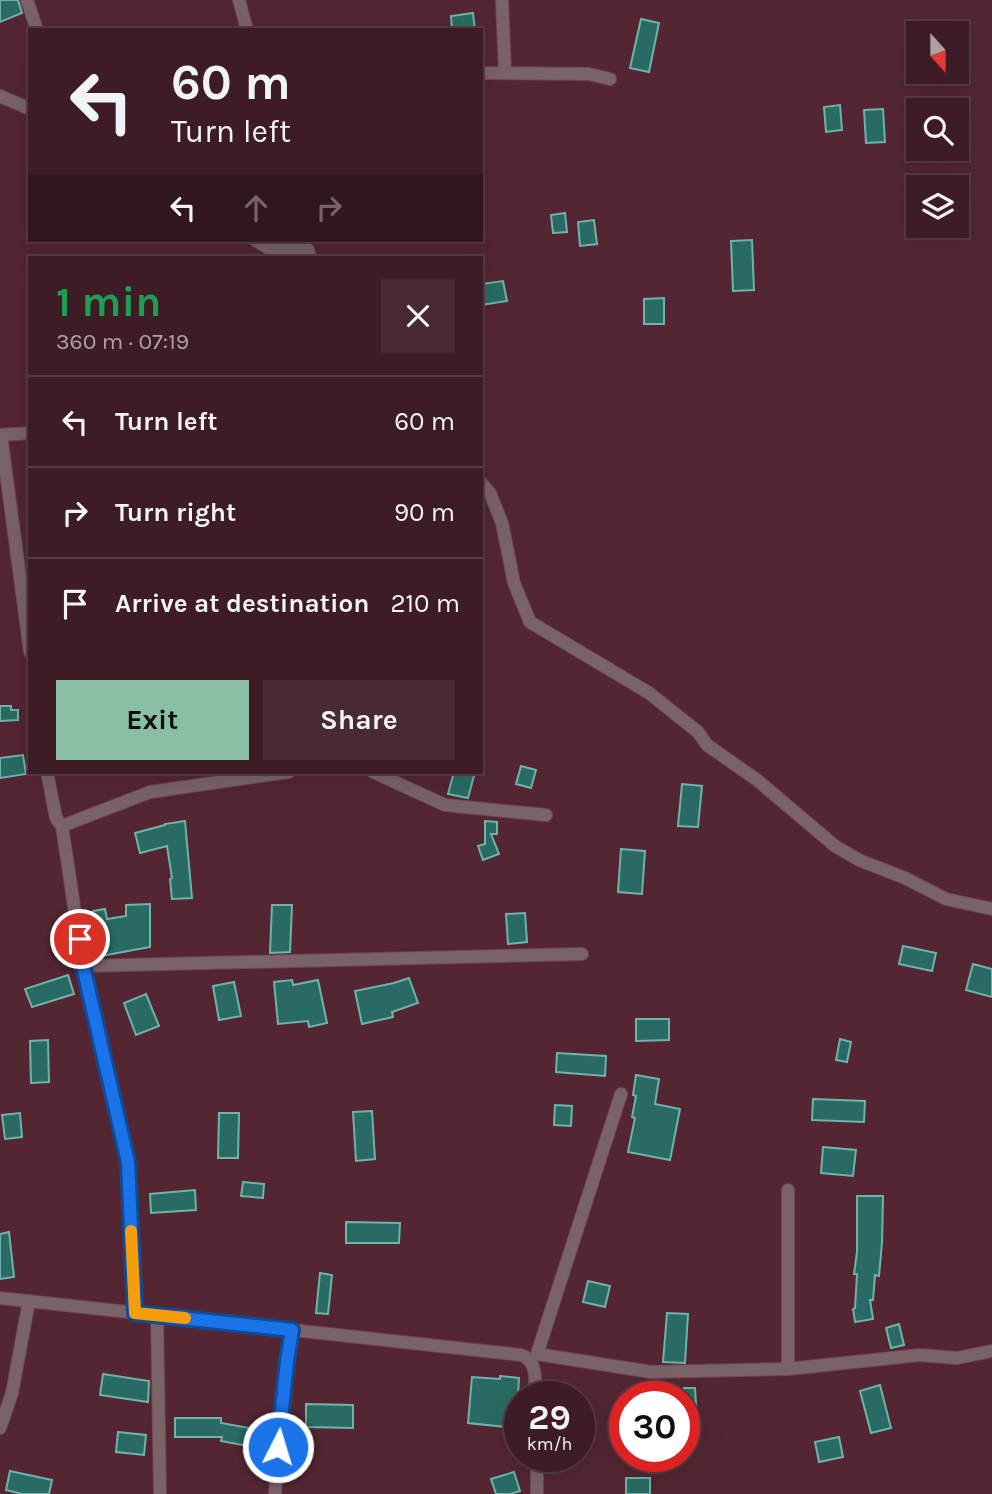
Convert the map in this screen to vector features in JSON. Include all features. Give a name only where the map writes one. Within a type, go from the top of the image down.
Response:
[{"type":"street","points":[[27,0],[36,28]]},
{"type":"street","points":[[239,0],[246,28]]},
{"type":"street","points":[[502,0],[505,73]]},
{"type":"street","points":[[483,73],[589,74],[610,79]]},
{"type":"street","points":[[0,96],[28,108]]},
{"type":"street","points":[[258,242],[268,248],[308,250],[310,256]]},
{"type":"street","points":[[28,433],[0,435],[28,638]]},
{"type":"street","points":[[483,485],[490,493],[502,523],[514,583],[530,622],[649,693],[698,732],[708,745],[757,780],[835,846],[859,860],[905,878],[946,899],[992,909]]},
{"type":"street","points":[[47,774],[56,818],[62,826],[83,966],[128,1162],[135,1313]]},
{"type":"street","points":[[62,826],[150,792],[275,774]]},
{"type":"street","points":[[377,774],[445,805],[546,815]]},
{"type":"street","points":[[83,966],[582,954]]},
{"type":"street","points":[[621,1094],[537,1354],[651,1372],[788,1369],[920,1355],[957,1358],[992,1351]]},
{"type":"street","points":[[788,1190],[788,1369]]},
{"type":"street","points":[[0,1298],[521,1355],[533,1364],[534,1381]]},
{"type":"street","points":[[0,1428],[12,1393],[29,1301]]},
{"type":"street","points":[[158,1315],[160,1494]]},
{"type":"street","points":[[275,1494],[280,1424],[292,1330]]},
{"type":"street","points":[[537,1472],[537,1494]]},
{"type":"building","points":[[0,0],[18,0],[22,13],[0,22]]},
{"type":"building","points":[[473,13],[475,28],[452,28],[451,16]]},
{"type":"building","points":[[641,19],[659,23],[649,72],[630,68]]},
{"type":"building","points":[[840,105],[842,130],[826,132],[824,107]]},
{"type":"building","points":[[883,109],[885,142],[866,143],[864,110]]},
{"type":"building","points":[[565,213],[567,232],[553,233],[551,215]]},
{"type":"building","points":[[594,220],[597,244],[580,246],[578,222]]},
{"type":"building","points":[[752,240],[754,290],[733,291],[731,241]]},
{"type":"building","points":[[503,281],[507,301],[483,305],[483,284]]},
{"type":"building","points":[[664,298],[664,324],[644,324],[644,299]]},
{"type":"building","points":[[0,706],[11,706],[11,710],[18,710],[18,720],[0,721]]},
{"type":"building","points":[[23,755],[26,774],[0,778],[0,758]]},
{"type":"building","points":[[521,766],[536,770],[531,788],[516,784]]},
{"type":"building","points":[[453,774],[474,774],[468,798],[448,794]]},
{"type":"building","points":[[682,784],[702,786],[698,827],[678,826]]},
{"type":"building","points":[[185,821],[192,898],[172,899],[167,846],[140,853],[135,833]]},
{"type":"building","points":[[485,821],[497,822],[497,834],[491,834],[499,854],[483,860],[478,846],[485,844]]},
{"type":"building","points":[[621,849],[645,851],[642,894],[618,892]]},
{"type":"building","points":[[150,904],[150,947],[101,956],[93,911],[105,909],[107,919],[126,916],[126,905]]},
{"type":"building","points":[[272,905],[292,905],[290,952],[270,953]]},
{"type":"building","points":[[525,913],[527,942],[508,944],[506,914]]},
{"type":"building","points":[[903,946],[936,953],[932,971],[899,964]]},
{"type":"building","points":[[973,964],[992,969],[992,997],[966,990]]},
{"type":"building","points":[[68,975],[74,994],[32,1007],[25,989]]},
{"type":"building","points":[[409,978],[418,1003],[392,1012],[393,1017],[362,1024],[355,991]]},
{"type":"building","points":[[292,980],[293,985],[318,980],[327,1023],[309,1027],[308,1021],[278,1024],[274,982]]},
{"type":"building","points":[[234,982],[241,1016],[219,1020],[213,986]]},
{"type":"building","points":[[146,994],[159,1026],[136,1035],[124,1003]]},
{"type":"building","points":[[636,1019],[669,1019],[669,1040],[636,1041]]},
{"type":"building","points":[[840,1039],[851,1042],[847,1062],[836,1060]]},
{"type":"building","points":[[48,1040],[49,1082],[31,1083],[30,1041]]},
{"type":"building","points":[[557,1053],[606,1056],[605,1076],[556,1072]]},
{"type":"building","points":[[636,1075],[659,1079],[655,1104],[680,1109],[670,1160],[628,1152],[635,1118],[632,1117]]},
{"type":"building","points":[[813,1099],[865,1101],[864,1122],[812,1120]]},
{"type":"building","points":[[555,1105],[572,1106],[571,1126],[554,1125]]},
{"type":"building","points":[[372,1111],[375,1159],[356,1161],[353,1112]]},
{"type":"building","points":[[20,1113],[22,1137],[5,1139],[2,1115]]},
{"type":"building","points":[[219,1113],[239,1113],[238,1158],[218,1158]]},
{"type":"building","points":[[823,1147],[856,1150],[853,1176],[821,1173]]},
{"type":"building","points":[[243,1182],[264,1184],[263,1198],[241,1196]]},
{"type":"building","points":[[195,1190],[196,1210],[151,1213],[150,1194]]},
{"type":"building","points":[[857,1196],[883,1196],[879,1276],[875,1275],[873,1300],[870,1300],[873,1319],[855,1322],[853,1309],[857,1274],[854,1274],[857,1252]]},
{"type":"building","points":[[346,1222],[400,1223],[399,1243],[346,1243]]},
{"type":"building","points":[[9,1232],[14,1277],[0,1279],[0,1234]]},
{"type":"building","points":[[320,1273],[332,1275],[328,1314],[316,1313]]},
{"type":"building","points":[[588,1281],[610,1286],[605,1307],[583,1302]]},
{"type":"building","points":[[667,1313],[688,1314],[685,1363],[663,1362]]},
{"type":"building","points":[[899,1324],[904,1345],[891,1348],[886,1328]]},
{"type":"building","points":[[103,1374],[149,1381],[148,1402],[100,1395]]},
{"type":"building","points":[[500,1376],[519,1378],[519,1381],[504,1381],[504,1427],[468,1423],[472,1377],[500,1379]]},
{"type":"building","points":[[880,1385],[891,1428],[871,1433],[860,1391]]},
{"type":"building","points":[[306,1404],[353,1405],[353,1428],[306,1427]]},
{"type":"building","points":[[175,1418],[221,1418],[221,1423],[271,1432],[269,1450],[221,1441],[222,1437],[175,1437]]},
{"type":"building","points":[[118,1432],[146,1435],[144,1455],[116,1452]]},
{"type":"building","points":[[839,1437],[843,1457],[819,1462],[815,1442]]},
{"type":"building","points":[[10,1471],[52,1480],[49,1494],[22,1494],[6,1490]]},
{"type":"building","points":[[514,1472],[520,1491],[496,1494],[491,1479]]},
{"type":"building","points":[[626,1478],[650,1478],[650,1494],[626,1494]]},
{"type":"slow traffic","points":[[131,1231],[135,1313],[185,1318]]},
{"type":"route","points":[[80,939],[83,966],[128,1162],[135,1313],[292,1330],[278,1447]]}]
